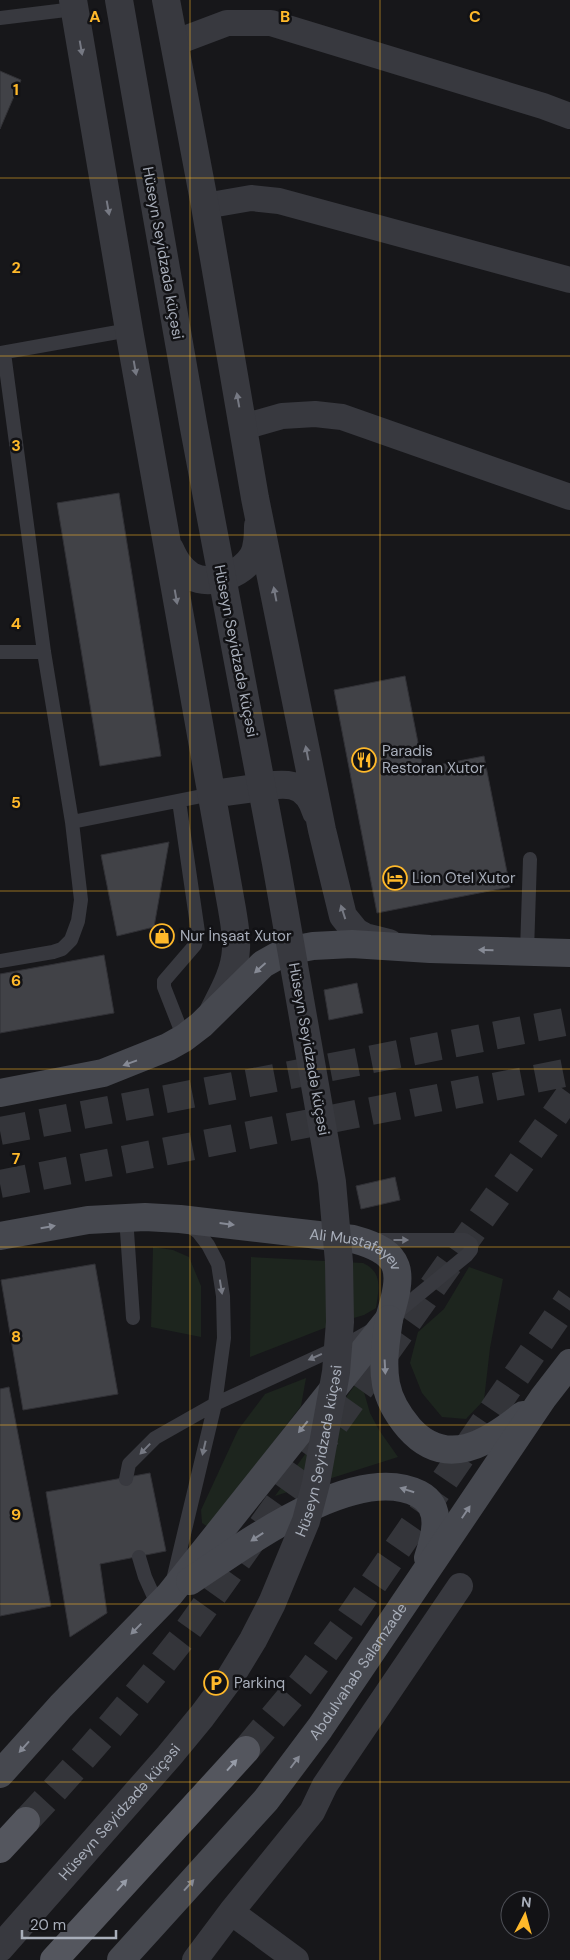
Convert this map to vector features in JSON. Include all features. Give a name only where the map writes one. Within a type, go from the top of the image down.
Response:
[{"type":"main road","points":[[0,1093],[79,1079],[103,1073],[141,1059],[184,1038],[212,1015],[263,964],[279,955],[297,949],[313,946],[352,944],[430,949],[555,950]]},
{"type":"main road","name":"Ali Mustafayev","points":[[0,1236],[88,1220],[126,1217],[180,1219],[353,1240],[385,1251],[393,1259],[398,1281],[389,1319],[164,1600]]},
{"type":"main road","points":[[389,1319],[384,1364],[390,1398],[400,1418],[425,1442],[450,1449],[470,1447],[483,1443],[498,1434],[543,1398]]},
{"type":"main road","name":"Abdulvahab Salamzade","points":[[121,1960],[266,1800],[320,1728],[543,1398],[570,1363]]},
{"type":"main road","points":[[0,1774],[61,1706],[164,1600],[277,1524],[318,1504],[354,1491],[376,1487],[392,1486],[410,1489],[422,1496],[432,1506],[436,1516],[434,1542],[423,1574]]},
{"type":"main road","points":[[54,1960],[246,1750]]},
{"type":"main road","points":[[0,1849],[26,1821]]},
{"type":"street","name":"Hüseyn Seyidzadə küçəsi","points":[[0,1948],[191,1729],[228,1681],[253,1640],[272,1603],[299,1537],[316,1483],[336,1372],[340,1322],[337,1230],[332,1182],[274,853],[194,433],[119,0]]},
{"type":"street","points":[[166,0],[205,206],[255,498],[322,830]]},
{"type":"street","points":[[73,4],[128,330],[232,909],[236,949],[233,967],[227,985],[212,1015]]},
{"type":"street","points":[[174,43],[227,23],[271,23],[543,106],[570,116]]},
{"type":"street","points":[[205,206],[251,198],[279,201],[570,280]]},
{"type":"street","points":[[243,427],[282,416],[316,414],[342,417],[570,496]]},
{"type":"street","points":[[162,518],[175,561],[184,572],[193,577],[218,578],[236,573],[254,555],[257,546],[258,527],[255,498]]},
{"type":"street","points":[[212,794],[278,784],[300,788],[314,802],[343,916],[350,926],[360,935],[378,941],[430,949]]},
{"type":"street","points":[[195,1960],[231,1912],[312,1812],[325,1786],[460,1586]]},
{"type":"street","points":[[231,1912],[296,1960]]},
{"type":"lane","points":[[0,18],[73,4]]},
{"type":"lane","points":[[0,961],[62,949],[71,940],[78,921],[81,900],[72,822],[44,652],[2,353],[128,330]]},
{"type":"lane","points":[[0,652],[44,652]]},
{"type":"lane","points":[[72,822],[212,794]]},
{"type":"lane","points":[[178,801],[198,932],[195,945],[164,981],[164,987],[184,1038]]},
{"type":"lane","points":[[530,859],[555,950]]},
{"type":"lane","points":[[126,1217],[133,1318]]},
{"type":"lane","points":[[164,1600],[215,1404],[224,1338],[223,1296],[218,1264],[208,1245],[198,1232],[180,1219]]},
{"type":"lane","points":[[126,1478],[129,1464],[155,1438],[215,1404],[356,1339],[389,1319],[471,1250],[471,1244],[465,1240],[353,1240]]},
{"type":"lane","points":[[139,1556],[145,1577],[164,1600]]},
{"type":"shaded area","points":[[153,1247],[173,1250],[189,1257],[201,1286],[201,1337],[151,1327]]},
{"type":"shaded area","points":[[251,1257],[363,1263],[374,1271],[377,1276],[376,1308],[364,1315],[340,1322],[250,1357]]},
{"type":"shaded area","points":[[469,1267],[503,1279],[490,1348],[484,1400],[466,1419],[442,1417],[422,1393],[410,1363],[418,1332],[444,1309]]},
{"type":"shaded area","points":[[306,1378],[301,1406],[208,1527],[202,1523],[201,1510],[238,1430],[265,1394]]},
{"type":"shaded area","points":[[360,1378],[370,1413],[379,1430],[398,1457],[275,1496]]},
{"type":"building","points":[[0,71],[21,80],[0,129]]},
{"type":"building","points":[[119,493],[161,756],[100,766],[57,503]]},
{"type":"building","points":[[405,676],[423,768],[484,756],[510,887],[377,913],[334,690]]},
{"type":"building","points":[[169,842],[154,927],[117,936],[101,855]]},
{"type":"building","points":[[104,955],[114,1013],[0,1033],[0,974]]},
{"type":"building","points":[[357,983],[363,1013],[329,1020],[324,990]]},
{"type":"building","points":[[395,1177],[400,1200],[361,1209],[356,1186]]},
{"type":"building","points":[[95,1264],[118,1394],[23,1410],[1,1280]]},
{"type":"building","points":[[9,1387],[51,1606],[0,1616],[0,1389]]},
{"type":"building","points":[[150,1473],[166,1551],[100,1564],[107,1613],[70,1637],[46,1492]]},
{"type":"tunnel","points":[[0,1131],[570,1021]]},
{"type":"tunnel","points":[[0,1184],[570,1072]]},
{"type":"tunnel","points":[[26,1821],[106,1731],[183,1637],[570,1094]]},
{"type":"tunnel","points":[[246,1750],[302,1683],[347,1622],[570,1298]]},
{"type":"place","name":"Paradis Restoran Xutor","points":[[364,760]]},
{"type":"place","name":"Lion Otel Xutor","points":[[395,878]]},
{"type":"place","name":"Nur İnşaat Xutor","points":[[162,936]]},
{"type":"place","name":"Parkinq","points":[[216,1683]]}]
